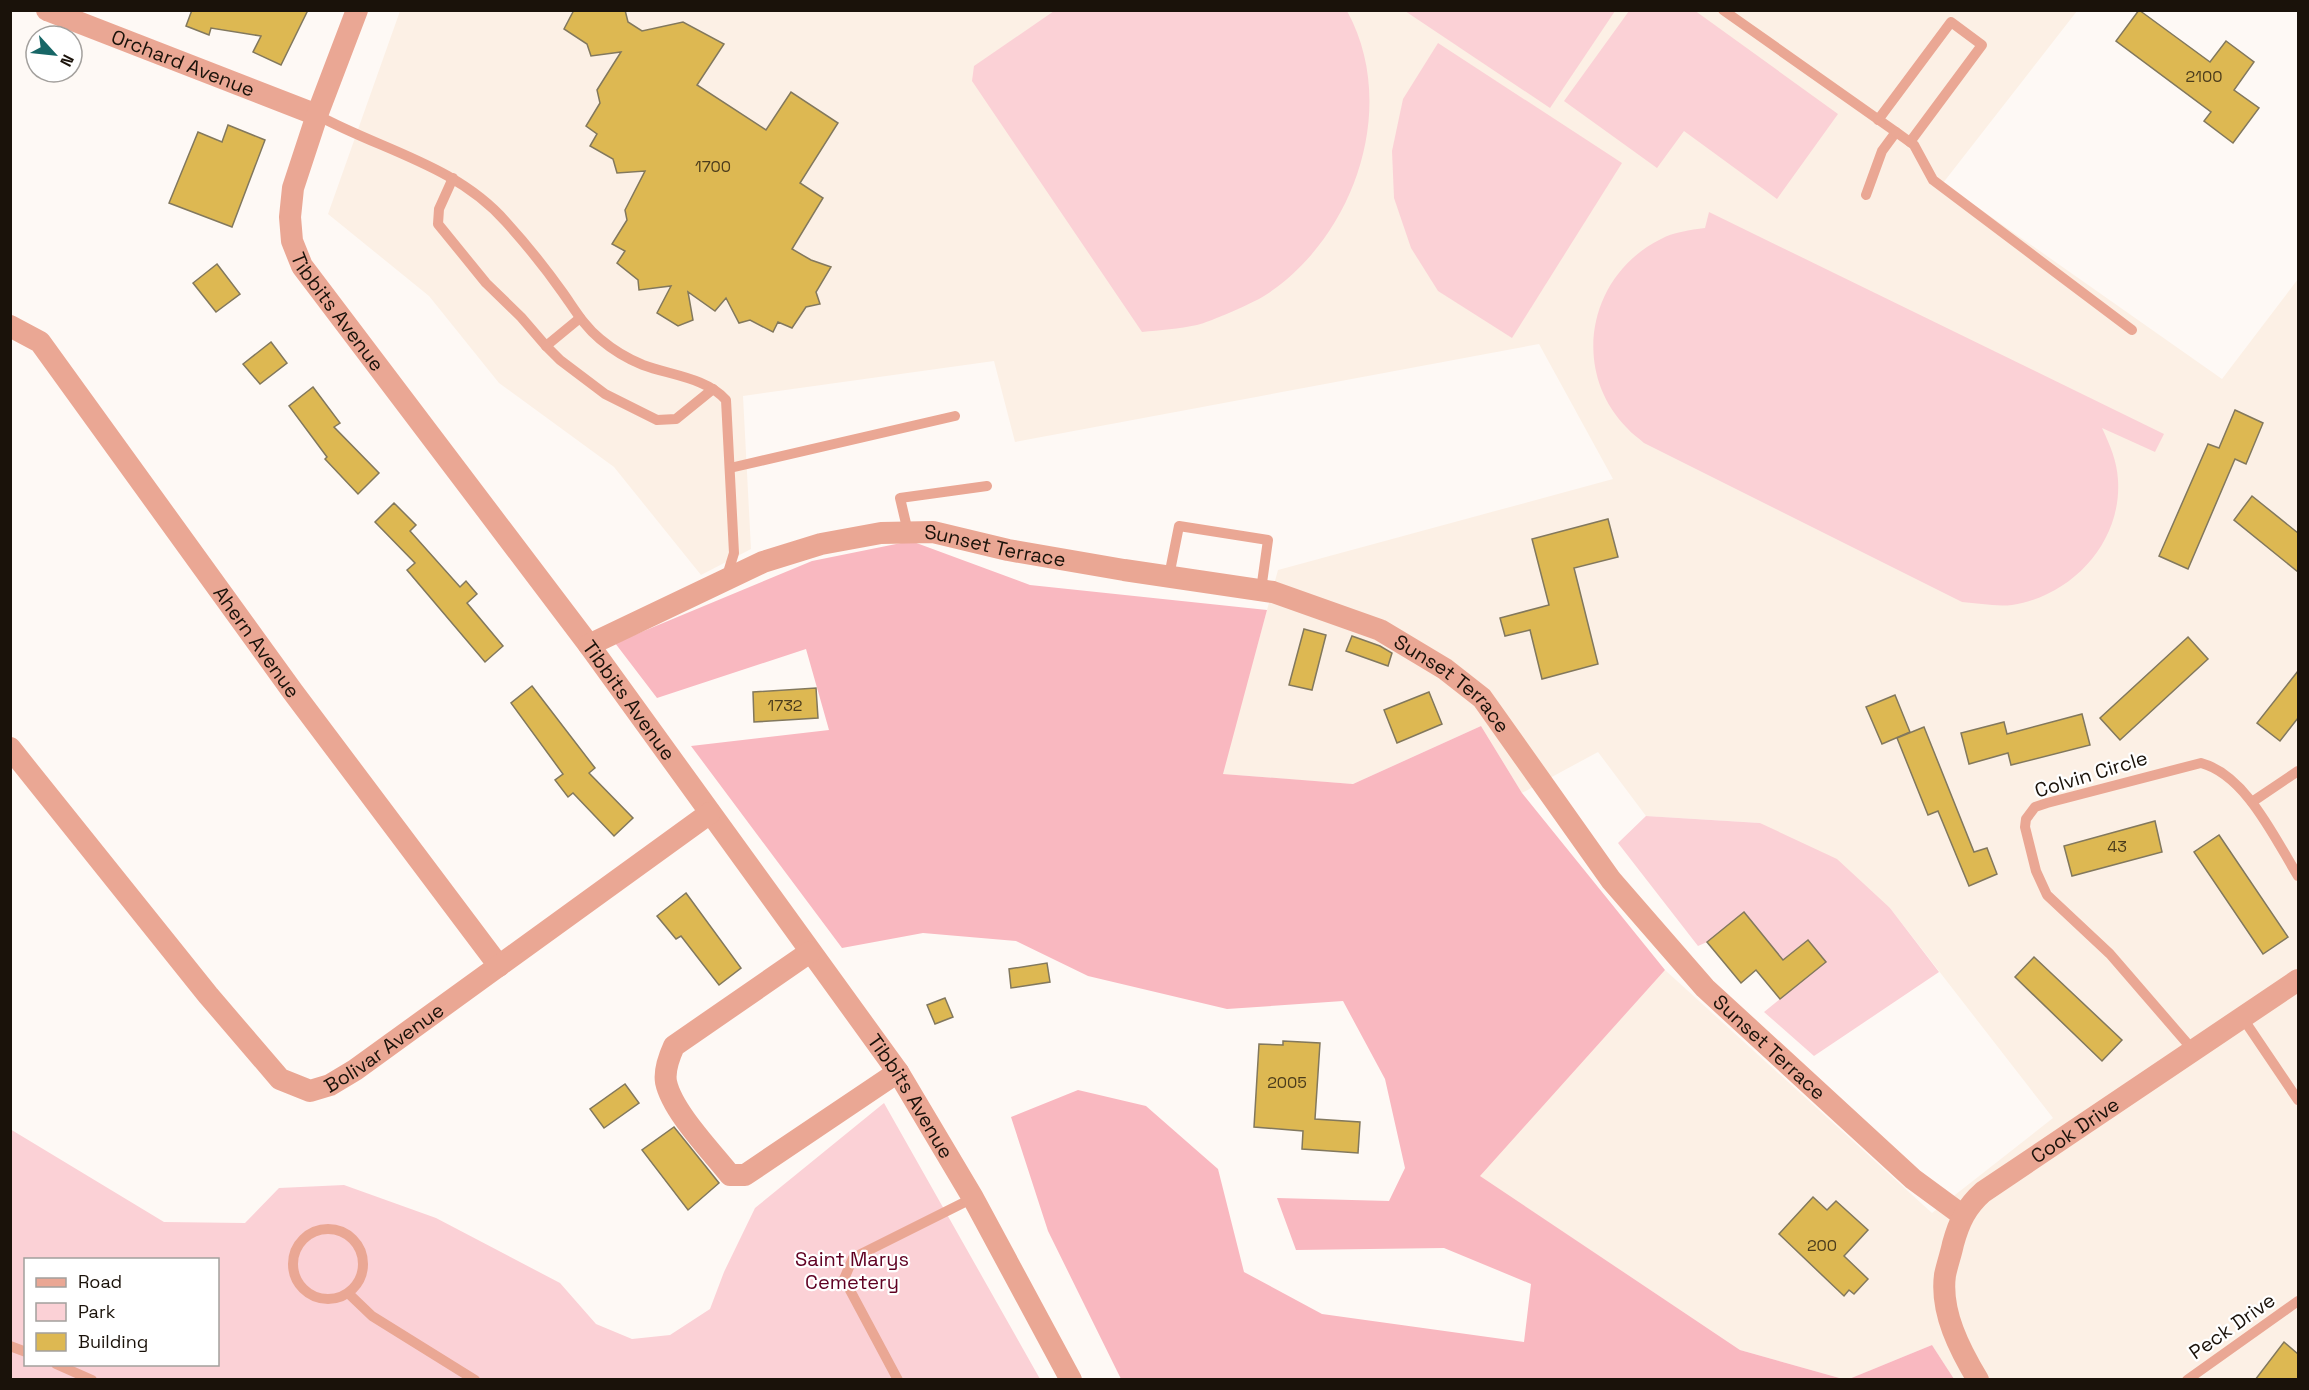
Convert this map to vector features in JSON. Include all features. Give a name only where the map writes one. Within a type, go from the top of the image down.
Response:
[{"type":"street","name":"Orchard Avenue","points":[[47,10],[317,115]]},
{"type":"street","name":"Tibbits Avenue","points":[[357,10],[317,115],[293,188],[290,217],[292,242],[302,266],[589,645],[898,1072],[973,1198],[1071,1380]]},
{"type":"street","name":"Ahern Avenue","points":[[10,326],[40,342],[293,692],[499,966]]},
{"type":"street","name":"Sunset Terrace","points":[[589,645],[763,562],[821,544],[881,533],[908,532],[933,532],[1008,550],[1273,592],[1380,630],[1445,669],[1482,698],[1611,880],[1705,987],[1913,1179],[1962,1215]]},
{"type":"street","name":"Bolivar Avenue","points":[[10,748],[208,995],[279,1079],[310,1091],[330,1085],[355,1070],[710,813]]},
{"type":"street","points":[[810,952],[674,1046],[668,1060],[666,1080],[672,1101],[730,1175],[745,1175],[898,1072]]},
{"type":"street","name":"Cook Drive","points":[[1962,1215],[1983,1192],[2298,980]]},
{"type":"street","points":[[1962,1215],[1945,1277],[1946,1299],[1950,1323],[1958,1344],[1978,1380]]},
{"type":"lane","points":[[1723,10],[1910,142],[1933,180],[2132,330]]},
{"type":"lane","points":[[1878,120],[1951,22],[1982,45],[1910,142]]},
{"type":"lane","points":[[317,115],[430,165],[453,178],[506,220],[580,318],[600,339],[632,360],[713,389],[726,400],[734,553],[726,580]]},
{"type":"lane","points":[[1866,195],[1882,151],[1896,132]]},
{"type":"lane","points":[[453,178],[439,209],[438,224],[486,283],[560,360],[605,394],[657,420],[676,419],[713,389]]},
{"type":"lane","points":[[546,346],[580,318]]},
{"type":"lane","points":[[730,468],[956,416]]},
{"type":"lane","points":[[908,532],[900,498],[987,486]]},
{"type":"lane","points":[[1169,576],[1179,526],[1268,540],[1261,590]]},
{"type":"lane","name":"Colvin Circle","points":[[2193,1050],[2110,954],[2047,895],[2036,871],[2027,840],[2026,819],[2035,807],[2201,763],[2210,765],[2229,778],[2252,802],[2298,876]]},
{"type":"lane","points":[[2252,802],[2298,771]]},
{"type":"lane","points":[[2242,1017],[2298,1100]]},
{"type":"lane","points":[[898,1380],[844,1279],[853,1258],[973,1198]]},
{"type":"lane","points":[[321,1229],[335,1229],[348,1234],[358,1244],[363,1257],[364,1270],[359,1284],[349,1294],[336,1299],[322,1300],[309,1294],[299,1285],[294,1272],[293,1258],[298,1245],[308,1235],[321,1229]]},
{"type":"lane","points":[[349,1294],[372,1316],[475,1380]]},
{"type":"lane","name":"Peck Drive","points":[[2187,1380],[2298,1301]]},
{"type":"lane","points":[[58,1366],[92,1380]]},
{"type":"shaded area","points":[[400,11],[2077,11],[1943,183],[2222,379],[2298,279],[2298,1379],[1954,1379],[1932,1345],[1849,1379],[1843,1379],[1740,1350],[1479,1176],[1665,970],[1932,1213],[2053,1118],[1890,908],[1760,823],[1646,816],[1598,752],[1522,793],[1481,726],[1353,784],[1222,774],[1278,570],[1613,479],[1539,344],[1015,442],[994,361],[743,396],[751,549],[701,575],[614,467],[499,383],[429,296],[328,214]]},
{"type":"shaded area","points":[[911,541],[1030,585],[1267,610],[1223,774],[1353,784],[1481,726],[1522,793],[1665,970],[1480,1176],[1740,1350],[1843,1379],[1121,1379],[1048,1231],[1011,1117],[1078,1090],[1146,1106],[1218,1169],[1244,1272],[1322,1314],[1524,1342],[1531,1284],[1444,1248],[1296,1250],[1277,1198],[1389,1201],[1405,1168],[1385,1079],[1343,1001],[1227,1009],[1088,976],[1016,941],[923,933],[842,948],[691,746],[829,730],[806,649],[657,698],[615,643],[812,561]]},
{"type":"shaded area","points":[[1932,1345],[1954,1379],[1849,1379]]},
{"type":"green space","points":[[1694,10],[1838,114],[1777,199],[1684,131],[1657,168],[1564,101],[1629,11]]},
{"type":"green space","points":[[1054,11],[1347,11],[1362,48],[1369,88],[1368,128],[1359,168],[1344,206],[1322,241],[1296,271],[1264,296],[1211,320],[1197,325],[1142,332],[972,81],[974,66]]},
{"type":"green space","points":[[1405,11],[1615,11],[1550,108]]},
{"type":"green space","points":[[1438,43],[1622,163],[1512,338],[1438,291],[1411,248],[1394,198],[1392,151],[1403,99]]},
{"type":"green space","points":[[1709,212],[2164,434],[2155,452],[2102,428],[2116,466],[2117,503],[2112,524],[2102,544],[2089,562],[2073,578],[2034,600],[2012,605],[1962,602],[1644,443],[1631,432],[1609,405],[1598,379],[1593,352],[1595,325],[1603,299],[1617,276],[1636,255],[1666,237],[1705,228]]},
{"type":"green space","points":[[1646,816],[1760,823],[1837,859],[1890,908],[1939,972],[1814,1056],[1764,1012],[1825,962],[1807,940],[1768,972],[1744,912],[1707,942],[1698,946],[1618,843]]},
{"type":"green space","name":"Saint Marys Cemetery","points":[[884,1103],[1040,1379],[11,1379],[10,1129],[164,1222],[245,1223],[279,1188],[344,1185],[436,1218],[560,1283],[596,1324],[632,1339],[670,1335],[710,1309],[724,1272],[755,1208]]},
{"type":"building","points":[[192,10],[308,10],[281,65],[253,52],[261,36],[211,28],[209,35],[186,26]]},
{"type":"building","points":[[574,10],[625,10],[628,22],[642,31],[683,22],[724,44],[697,85],[766,130],[791,92],[838,123],[800,183],[823,198],[792,249],[811,260],[831,267],[816,292],[820,304],[806,307],[792,328],[778,322],[773,332],[750,320],[739,323],[726,298],[715,311],[688,292],[693,320],[678,326],[657,313],[671,286],[639,290],[638,280],[617,263],[625,251],[612,244],[627,220],[625,210],[645,171],[617,173],[613,159],[590,146],[597,134],[586,126],[600,103],[597,90],[621,52],[591,56],[587,44],[564,29]]},
{"type":"building","points":[[2139,10],[2210,62],[2226,41],[2254,62],[2234,90],[2259,108],[2233,143],[2204,121],[2211,112],[2116,41]]},
{"type":"building","points":[[228,125],[265,140],[232,227],[169,203],[198,132],[222,142]]},
{"type":"building","points":[[217,264],[240,294],[216,312],[193,283]]},
{"type":"building","points":[[271,342],[287,363],[260,384],[243,364]]},
{"type":"building","points":[[313,387],[340,423],[334,427],[379,473],[358,494],[325,459],[327,457],[289,406]]},
{"type":"building","points":[[2235,410],[2263,423],[2246,464],[2235,459],[2188,569],[2159,556],[2208,444],[2219,448]]},
{"type":"building","points":[[2252,496],[2298,533],[2298,572],[2234,520]]},
{"type":"building","points":[[394,503],[416,525],[410,531],[460,587],[466,581],[477,594],[467,603],[503,646],[485,662],[407,570],[415,563],[375,522]]},
{"type":"building","points":[[1608,519],[1618,557],[1574,568],[1598,664],[1542,679],[1530,630],[1505,636],[1500,618],[1549,605],[1532,539]]},
{"type":"building","points":[[1304,629],[1326,635],[1312,690],[1289,685]]},
{"type":"building","points":[[1352,636],[1392,653],[1388,666],[1346,651]]},
{"type":"building","points":[[2188,637],[2208,659],[2120,740],[2100,718]]},
{"type":"building","points":[[2298,671],[2298,718],[2280,741],[2257,723]]},
{"type":"building","points":[[532,686],[595,768],[589,773],[633,818],[614,836],[573,793],[568,797],[555,780],[563,774],[511,703]]},
{"type":"building","points":[[816,688],[818,718],[754,722],[753,692]]},
{"type":"building","points":[[1429,692],[1442,724],[1397,743],[1384,710]]},
{"type":"building","points":[[1895,695],[1910,732],[1882,744],[1866,707]]},
{"type":"building","points":[[2082,714],[2090,745],[2011,765],[2008,753],[1969,764],[1961,733],[2004,722],[2007,734]]},
{"type":"building","points":[[1924,727],[1974,852],[1987,848],[1997,874],[1969,886],[1938,811],[1928,815],[1897,738]]},
{"type":"building","points":[[2155,821],[2162,852],[2072,876],[2064,846]]},
{"type":"building","points":[[2219,835],[2288,937],[2263,954],[2194,852]]},
{"type":"building","points":[[686,893],[741,968],[719,985],[681,936],[676,939],[657,916]]},
{"type":"building","points":[[1744,912],[1783,960],[1808,940],[1826,962],[1780,999],[1756,970],[1741,983],[1707,942]]},
{"type":"building","points":[[2034,957],[2122,1040],[2102,1061],[2015,977]]},
{"type":"building","points":[[1047,963],[1050,982],[1011,988],[1009,969]]},
{"type":"building","points":[[945,998],[953,1017],[935,1024],[927,1005]]},
{"type":"building","points":[[1283,1041],[1320,1043],[1315,1119],[1360,1122],[1358,1153],[1302,1149],[1303,1131],[1254,1127],[1259,1044],[1283,1045]]},
{"type":"building","points":[[625,1084],[639,1103],[604,1128],[590,1109]]},
{"type":"building","points":[[674,1127],[719,1183],[688,1210],[642,1150]]},
{"type":"building","points":[[1813,1197],[1827,1210],[1836,1201],[1868,1230],[1844,1256],[1868,1279],[1854,1294],[1849,1290],[1844,1296],[1779,1234]]},
{"type":"building","points":[[2284,1342],[2298,1354],[2298,1380],[2255,1380]]}]
